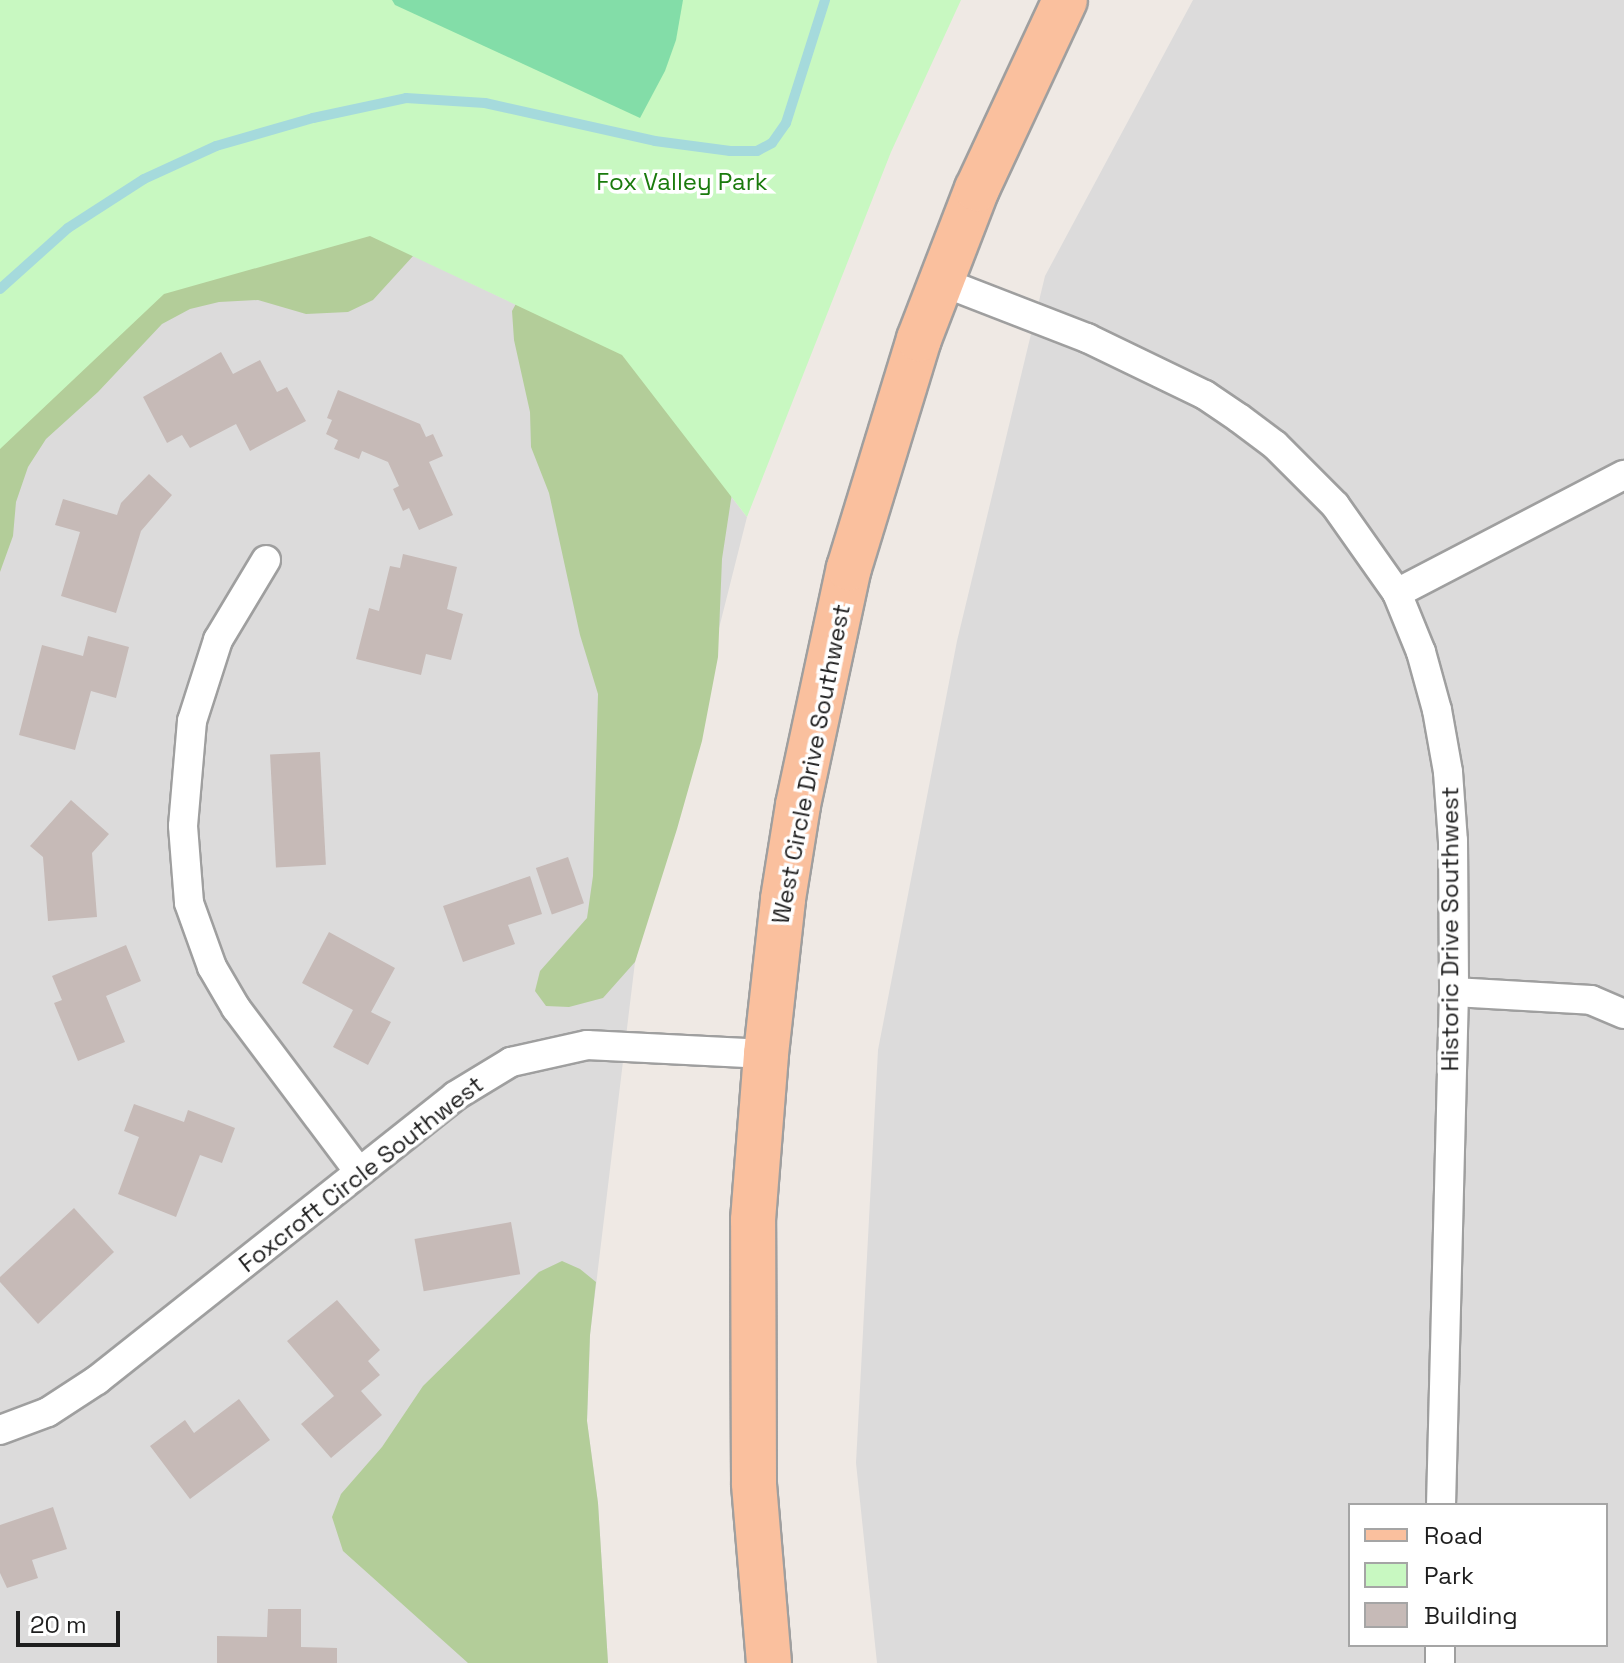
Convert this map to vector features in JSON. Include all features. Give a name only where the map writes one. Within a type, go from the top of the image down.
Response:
[{"type":"main road","name":"West Circle Drive Southwest","points":[[769,1663],[754,1483],[751,1356],[753,1220],[766,1054],[789,858],[830,651],[868,499],[940,281],[982,177],[1065,0]]},
{"type":"street","name":"Historic Drive Southwest","points":[[940,281],[1100,343],[1191,388],[1239,418],[1275,445],[1335,505],[1397,593],[1421,652],[1437,710],[1448,772],[1453,841],[1454,992],[1441,1503]]},
{"type":"street","points":[[1397,593],[1624,475]]},
{"type":"street","points":[[266,560],[218,640],[192,721],[183,826],[189,903],[212,967],[236,1008],[359,1172]]},
{"type":"street","points":[[1454,992],[1591,1000],[1624,1014]]},
{"type":"street","name":"Foxcroft Circle Southwest","points":[[0,1430],[48,1412],[97,1380],[359,1172],[484,1076],[511,1062],[587,1045],[766,1054]]},
{"type":"shaded area","points":[[1193,0],[1624,0],[1624,1663],[877,1663],[856,1463],[878,1050],[957,641],[1045,276]]},
{"type":"shaded area","points":[[370,235],[622,355],[747,517],[635,962],[590,1335],[587,1421],[598,1503],[608,1663],[0,1663],[0,449],[164,294]]},
{"type":"green space","name":"Fox Valley Park","points":[[0,0],[961,0],[891,152],[747,517],[622,355],[370,236],[164,294],[0,449]]},
{"type":"green space","points":[[392,0],[683,0],[676,40],[665,71],[640,118],[395,5]]},
{"type":"green space","points":[[93,225],[434,233],[373,300],[348,312],[306,314],[258,300],[219,302],[190,309],[162,324],[98,392],[46,439],[28,467],[16,502],[13,536],[0,572],[0,299]]},
{"type":"green space","points":[[530,278],[739,447],[722,559],[718,657],[702,741],[677,829],[635,962],[603,998],[569,1007],[546,1006],[535,991],[540,971],[587,918],[593,876],[598,694],[580,635],[549,493],[531,447],[530,412],[514,340],[512,311]]},
{"type":"green space","points":[[562,1261],[580,1269],[596,1282],[590,1335],[587,1421],[598,1503],[608,1663],[468,1663],[343,1551],[332,1517],[341,1494],[382,1447],[423,1386],[539,1272]]},
{"type":"building","points":[[221,352],[233,374],[260,360],[277,392],[287,387],[306,421],[250,451],[236,424],[190,448],[182,435],[167,443],[143,397]]},
{"type":"building","points":[[338,390],[420,424],[426,437],[433,434],[443,456],[429,462],[453,515],[419,530],[409,508],[403,511],[393,489],[399,486],[388,462],[362,451],[359,459],[334,449],[338,440],[326,434],[332,420],[327,418]]},
{"type":"building","points":[[149,474],[172,495],[141,531],[116,613],[61,596],[80,532],[55,525],[63,499],[117,515],[121,503]]},
{"type":"building","points":[[403,554],[457,567],[447,609],[463,614],[451,660],[426,654],[421,675],[356,659],[369,608],[379,611],[390,566],[400,568]]},
{"type":"building","points":[[88,636],[129,647],[116,698],[91,691],[75,750],[19,735],[42,645],[83,656]]},
{"type":"building","points":[[320,752],[326,865],[276,867],[270,755]]},
{"type":"building","points":[[71,800],[109,834],[92,853],[97,917],[48,921],[43,857],[30,846]]},
{"type":"building","points":[[568,857],[584,903],[552,914],[536,868]]},
{"type":"building","points":[[530,876],[542,914],[508,925],[515,944],[463,962],[443,906]]},
{"type":"building","points":[[329,932],[395,968],[371,1012],[391,1022],[368,1065],[333,1047],[353,1010],[302,983]]},
{"type":"building","points":[[126,945],[141,981],[106,996],[125,1042],[78,1061],[54,1003],[62,1000],[52,976]]},
{"type":"building","points":[[134,1104],[184,1122],[188,1110],[235,1128],[222,1163],[200,1155],[176,1217],[118,1194],[139,1137],[124,1131]]},
{"type":"building","points":[[74,1208],[114,1252],[38,1324],[0,1282],[0,1277]]},
{"type":"building","points":[[511,1222],[520,1274],[424,1291],[414,1239]]},
{"type":"building","points":[[337,1300],[380,1350],[368,1361],[380,1375],[361,1391],[382,1415],[331,1458],[301,1424],[334,1396],[287,1341]]},
{"type":"building","points":[[239,1399],[270,1440],[190,1499],[150,1446],[185,1420],[194,1433]]},
{"type":"building","points":[[53,1507],[67,1549],[32,1560],[38,1578],[7,1588],[0,1573],[0,1525]]},
{"type":"building","points":[[268,1609],[301,1609],[301,1647],[337,1648],[337,1663],[217,1663],[217,1636],[267,1637]]},
{"type":"waterway","points":[[0,289],[68,228],[144,179],[216,146],[313,118],[406,98],[485,103],[655,141],[730,151],[757,151],[772,143],[786,123],[825,0]]}]
